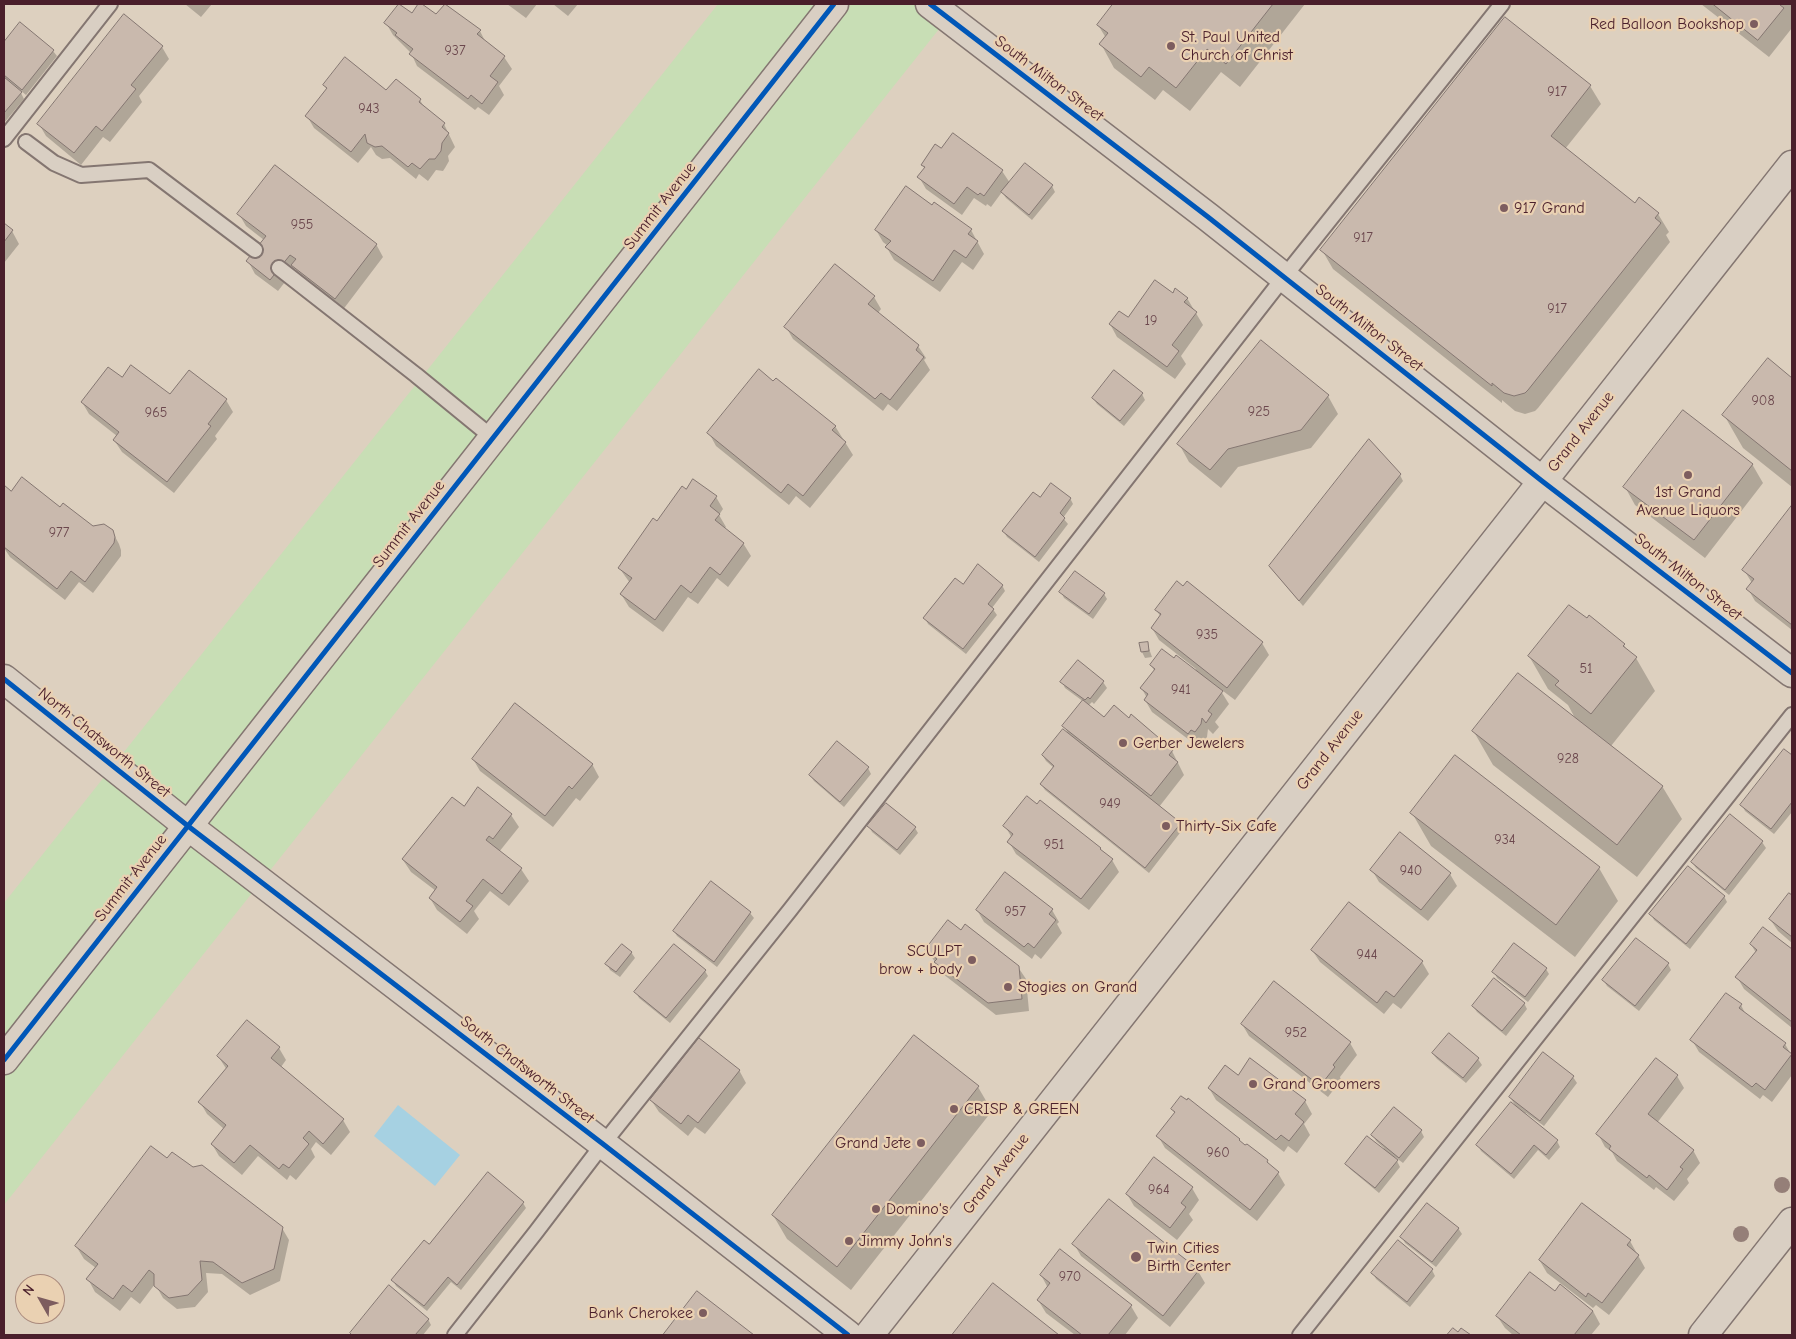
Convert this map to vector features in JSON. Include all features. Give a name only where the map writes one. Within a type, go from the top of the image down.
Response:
[{"type":"street","name":"Summit Avenue","points":[[4,1060],[834,4]]},
{"type":"street","name":"South Milton Street","points":[[930,4],[1284,277],[1542,481],[1792,673]]},
{"type":"street","name":"Grand Avenue","points":[[869,1335],[1792,165]]},
{"type":"street","name":"North Chatsworth Street","points":[[4,679],[188,826]]},
{"type":"street","name":"South Chatsworth Street","points":[[188,826],[603,1144],[848,1335]]},
{"type":"street","points":[[1703,1335],[1792,1222]]},
{"type":"lane","points":[[4,139],[110,4]]},
{"type":"lane","points":[[455,1335],[1284,277],[1502,4]]},
{"type":"lane","points":[[26,142],[54,163],[81,175],[149,170],[255,250]]},
{"type":"lane","points":[[280,268],[493,438]]},
{"type":"lane","points":[[1300,1335],[1792,715]]},
{"type":"green space","points":[[718,4],[959,4],[4,1205],[4,903]]},
{"type":"water","points":[[398,1105],[460,1155],[435,1186],[374,1136]]},
{"type":"building","points":[[399,4],[412,13],[418,4],[422,4],[436,14],[445,4],[481,30],[477,34],[505,56],[490,76],[498,82],[482,104],[471,95],[468,99],[409,54],[413,49],[395,35],[397,33],[384,23]]},
{"type":"building","name":"St. Paul United Church of Christ","points":[[1113,4],[1273,4],[1226,64],[1207,49],[1176,88],[1149,67],[1141,77],[1099,44],[1108,33],[1097,25]]},
{"type":"building","name":"Red Balloon Bookshop","points":[[1713,4],[1782,4],[1780,5],[1784,8],[1758,40]]},
{"type":"building","points":[[124,14],[163,46],[131,85],[136,89],[102,131],[96,126],[74,153],[37,124]]},
{"type":"building","name":"917 Grand","points":[[1505,17],[1591,85],[1551,136],[1635,203],[1639,197],[1659,213],[1655,218],[1661,223],[1528,390],[1525,393],[1514,396],[1504,393],[1492,383],[1492,386],[1320,250]]},
{"type":"building","points":[[20,22],[54,50],[22,90],[4,75],[4,42]]},
{"type":"building","points":[[345,57],[386,90],[396,79],[421,99],[419,102],[445,123],[442,127],[449,133],[435,159],[429,159],[420,169],[412,163],[408,167],[382,146],[375,147],[367,143],[365,134],[351,152],[305,116],[327,88],[323,85]]},
{"type":"building","points":[[4,77],[22,92],[4,113]]},
{"type":"building","points":[[953,133],[1003,170],[984,196],[980,193],[978,195],[967,187],[954,204],[917,177],[925,167],[921,165],[935,144],[941,148]]},
{"type":"building","points":[[1025,163],[1053,185],[1029,215],[1001,192]]},
{"type":"building","points":[[275,165],[377,244],[335,299],[291,265],[296,259],[290,255],[270,280],[246,261],[266,236],[237,214]]},
{"type":"building","points":[[906,186],[932,205],[934,202],[972,229],[968,234],[978,241],[966,258],[954,250],[933,281],[885,247],[891,241],[875,230]]},
{"type":"building","points":[[4,223],[13,230],[4,242]]},
{"type":"building","points":[[835,264],[875,296],[868,304],[919,345],[916,350],[924,357],[890,400],[881,393],[875,399],[784,327]]},
{"type":"building","points":[[1155,280],[1173,293],[1175,288],[1188,298],[1184,302],[1197,312],[1172,345],[1179,351],[1167,367],[1109,324],[1119,311],[1128,317]]},
{"type":"building","points":[[1261,340],[1329,395],[1301,430],[1228,449],[1210,470],[1177,444]]},
{"type":"building","points":[[1768,358],[1792,378],[1792,471],[1722,415]]},
{"type":"building","points":[[131,365],[170,394],[189,370],[227,399],[208,424],[211,426],[167,482],[113,440],[119,432],[81,402],[108,367],[122,377]]},
{"type":"building","points":[[759,369],[773,381],[776,378],[836,426],[832,430],[846,442],[803,496],[788,484],[781,493],[707,433]]},
{"type":"building","points":[[1114,370],[1143,393],[1120,421],[1092,398]]},
{"type":"building","name":"1st Grand Avenue Liquors","points":[[1683,410],[1753,464],[1694,540],[1623,487]]},
{"type":"building","points":[[1369,439],[1401,474],[1299,601],[1269,566]]},
{"type":"building","points":[[22,477],[60,507],[63,503],[93,526],[104,524],[113,530],[114,543],[85,582],[71,571],[57,589],[4,547],[4,485],[11,491]]},
{"type":"building","points":[[693,479],[717,496],[710,506],[720,514],[715,520],[744,543],[720,575],[710,567],[691,593],[681,585],[655,620],[620,594],[632,578],[618,568],[653,518],[657,521],[682,486],[686,489]]},
{"type":"building","points":[[1051,483],[1071,498],[1060,513],[1065,518],[1035,557],[1002,531],[1033,492],[1040,497]]},
{"type":"building","points":[[1792,505],[1792,625],[1746,589],[1754,579],[1742,570]]},
{"type":"building","points":[[978,564],[1003,585],[988,604],[994,609],[963,649],[923,618],[955,578],[963,584]]},
{"type":"building","points":[[1075,571],[1105,593],[1089,614],[1059,592]]},
{"type":"building","points":[[1177,581],[1183,586],[1187,581],[1263,642],[1227,688],[1151,628],[1161,614],[1155,610]]},
{"type":"building","points":[[1569,605],[1587,618],[1589,615],[1625,644],[1623,646],[1637,657],[1591,714],[1555,685],[1559,681],[1528,656]]},
{"type":"building","points":[[1148,642],[1149,651],[1141,652],[1139,643]]},
{"type":"building","points":[[1162,649],[1174,658],[1176,655],[1223,691],[1208,711],[1212,714],[1206,723],[1202,718],[1201,724],[1195,732],[1191,730],[1188,734],[1144,700],[1148,694],[1140,688],[1155,669],[1150,665]]},
{"type":"building","points":[[1078,660],[1104,681],[1090,699],[1088,697],[1085,700],[1060,682]]},
{"type":"building","points":[[1518,673],[1663,786],[1617,845],[1472,731]]},
{"type":"building","name":"Gerber Jewelers","points":[[1083,700],[1104,717],[1114,705],[1129,718],[1131,714],[1173,750],[1169,755],[1178,762],[1151,796],[1062,726]]},
{"type":"building","points":[[515,703],[593,764],[572,789],[569,786],[545,816],[472,759]]},
{"type":"building","points":[[1063,729],[1181,823],[1145,868],[1040,784],[1054,766],[1042,755]]},
{"type":"building","points":[[837,741],[869,767],[840,802],[809,775]]},
{"type":"building","points":[[1784,749],[1792,755],[1792,802],[1771,829],[1740,805]]},
{"type":"building","points":[[1455,755],[1600,867],[1556,925],[1410,813]]},
{"type":"building","points":[[478,787],[512,814],[493,839],[489,836],[486,840],[522,868],[502,894],[483,879],[466,901],[473,906],[460,922],[429,898],[437,887],[402,859],[452,797],[464,806]]},
{"type":"building","points":[[1027,796],[1037,804],[1040,800],[1113,859],[1081,899],[1007,842],[1013,834],[1003,826]]},
{"type":"building","points":[[886,803],[916,827],[897,850],[867,826]]},
{"type":"building","points":[[1730,814],[1763,841],[1725,890],[1691,862]]},
{"type":"building","points":[[1400,832],[1451,873],[1421,910],[1370,870]]},
{"type":"building","points":[[1688,866],[1725,896],[1686,944],[1649,914]]},
{"type":"building","points":[[1005,872],[1053,909],[1049,914],[1056,920],[1034,948],[1028,943],[1024,947],[976,910]]},
{"type":"building","points":[[711,881],[751,912],[714,962],[673,931]]},
{"type":"building","points":[[1789,893],[1792,895],[1792,937],[1769,919]]},
{"type":"building","points":[[1349,902],[1423,961],[1394,997],[1386,991],[1377,1003],[1311,950]]},
{"type":"building","points":[[948,920],[961,930],[965,924],[1019,966],[1022,999],[988,1003],[934,962],[937,959],[925,950]]},
{"type":"building","points":[[1763,927],[1792,949],[1792,1022],[1735,977],[1757,950],[1750,944]]},
{"type":"building","points":[[1636,938],[1669,963],[1635,1006],[1602,980]]},
{"type":"building","points":[[1514,943],[1547,968],[1525,997],[1492,972]]},
{"type":"building","points":[[622,944],[632,952],[616,972],[605,964]]},
{"type":"building","points":[[674,944],[706,970],[666,1018],[634,992]]},
{"type":"building","points":[[1494,978],[1525,1003],[1502,1031],[1472,1006]]},
{"type":"building","points":[[1274,981],[1351,1042],[1320,1086],[1241,1024]]},
{"type":"building","points":[[1726,993],[1742,1004],[1739,1008],[1786,1043],[1783,1047],[1792,1054],[1765,1090],[1756,1083],[1752,1087],[1690,1040]]},
{"type":"building","points":[[247,1020],[280,1047],[271,1058],[344,1119],[323,1144],[309,1131],[303,1138],[309,1144],[289,1168],[283,1164],[279,1169],[250,1145],[234,1163],[211,1144],[226,1125],[198,1102],[228,1066],[217,1056]]},
{"type":"building","points":[[1449,1033],[1479,1058],[1463,1078],[1432,1053]]},
{"type":"building","points":[[914,1035],[979,1086],[837,1267],[772,1215]]},
{"type":"building","points":[[699,1038],[740,1070],[698,1123],[688,1115],[681,1124],[650,1100]]},
{"type":"building","points":[[1543,1052],[1574,1076],[1540,1121],[1509,1097]]},
{"type":"building","points":[[1250,1058],[1306,1100],[1295,1114],[1304,1122],[1289,1141],[1281,1135],[1276,1140],[1208,1088],[1225,1065],[1238,1075]]},
{"type":"building","points":[[1656,1058],[1678,1075],[1648,1114],[1694,1150],[1680,1167],[1683,1169],[1667,1190],[1649,1175],[1647,1178],[1609,1149],[1611,1146],[1596,1134]]},
{"type":"building","points":[[1181,1096],[1187,1100],[1188,1098],[1245,1145],[1247,1144],[1268,1160],[1267,1162],[1279,1172],[1250,1210],[1156,1136],[1175,1112],[1171,1109]]},
{"type":"building","points":[[1511,1102],[1558,1140],[1546,1155],[1534,1145],[1511,1174],[1476,1145]]},
{"type":"building","points":[[1394,1107],[1422,1130],[1399,1158],[1371,1135]]},
{"type":"building","points":[[1367,1136],[1398,1160],[1375,1188],[1345,1164]]},
{"type":"building","points":[[151,1146],[167,1158],[172,1152],[193,1167],[202,1165],[283,1227],[274,1269],[242,1283],[213,1262],[200,1261],[202,1280],[188,1295],[169,1298],[154,1286],[154,1274],[149,1270],[132,1292],[123,1285],[113,1299],[86,1279],[98,1264],[75,1246]]},
{"type":"building","points":[[1154,1157],[1193,1187],[1181,1203],[1186,1207],[1170,1228],[1126,1194]]},
{"type":"building","points":[[488,1172],[524,1202],[457,1285],[448,1277],[424,1306],[391,1280],[424,1240],[429,1244]]},
{"type":"building","name":"Twin Cities Birth Center","points":[[1109,1199],[1199,1270],[1163,1316],[1072,1244]]},
{"type":"building","points":[[1427,1203],[1459,1228],[1432,1262],[1400,1237]]},
{"type":"building","points":[[1582,1203],[1631,1240],[1627,1245],[1639,1255],[1602,1303],[1588,1293],[1586,1297],[1539,1260]]},
{"type":"building","points":[[1398,1240],[1433,1269],[1407,1302],[1371,1273]]},
{"type":"building","points":[[1060,1249],[1132,1305],[1108,1335],[1082,1335],[1037,1300],[1050,1283],[1040,1275]]},
{"type":"building","points":[[1530,1272],[1555,1291],[1560,1284],[1593,1311],[1574,1335],[1521,1335],[1496,1316]]},
{"type":"building","points":[[993,1283],[1059,1335],[952,1335]]},
{"type":"building","points":[[389,1285],[429,1319],[415,1335],[352,1335],[350,1333]]},
{"type":"building","name":"Bank Cherokee","points":[[697,1291],[754,1335],[663,1335]]},
{"type":"building","points":[[1453,1328],[1458,1332],[1461,1328],[1471,1335],[1447,1335]]},
{"type":"cycle path","points":[[4,1060],[834,4]]},
{"type":"cycle path","points":[[930,4],[1208,217],[1542,481],[1792,673]]},
{"type":"cycle path","points":[[4,679],[188,826],[603,1144],[848,1335]]},
{"type":"place","name":"Red Balloon Bookshop","points":[[1754,24]]},
{"type":"place","name":"St. Paul United Church of Christ","points":[[1171,46]]},
{"type":"place","name":"917 Grand","points":[[1504,208]]},
{"type":"place","name":"1st Grand Avenue Liquors","points":[[1688,475]]},
{"type":"place","name":"Gerber Jewelers","points":[[1123,743]]},
{"type":"place","name":"Thirty-Six Cafe","points":[[1166,826]]},
{"type":"place","name":"SCULPT brow + body","points":[[972,960]]},
{"type":"place","name":"Stogies on Grand","points":[[1008,987]]},
{"type":"place","name":"Grand Groomers","points":[[1253,1084]]},
{"type":"place","name":"CRISP & GREEN","points":[[954,1109]]},
{"type":"place","name":"Grand Jete","points":[[921,1143]]},
{"type":"place","name":"Domino's","points":[[876,1209]]},
{"type":"place","name":"Jimmy John's","points":[[849,1241]]},
{"type":"place","name":"Twin Cities Birth Center","points":[[1136,1257]]},
{"type":"place","name":"Bank Cherokee","points":[[703,1313]]}]
